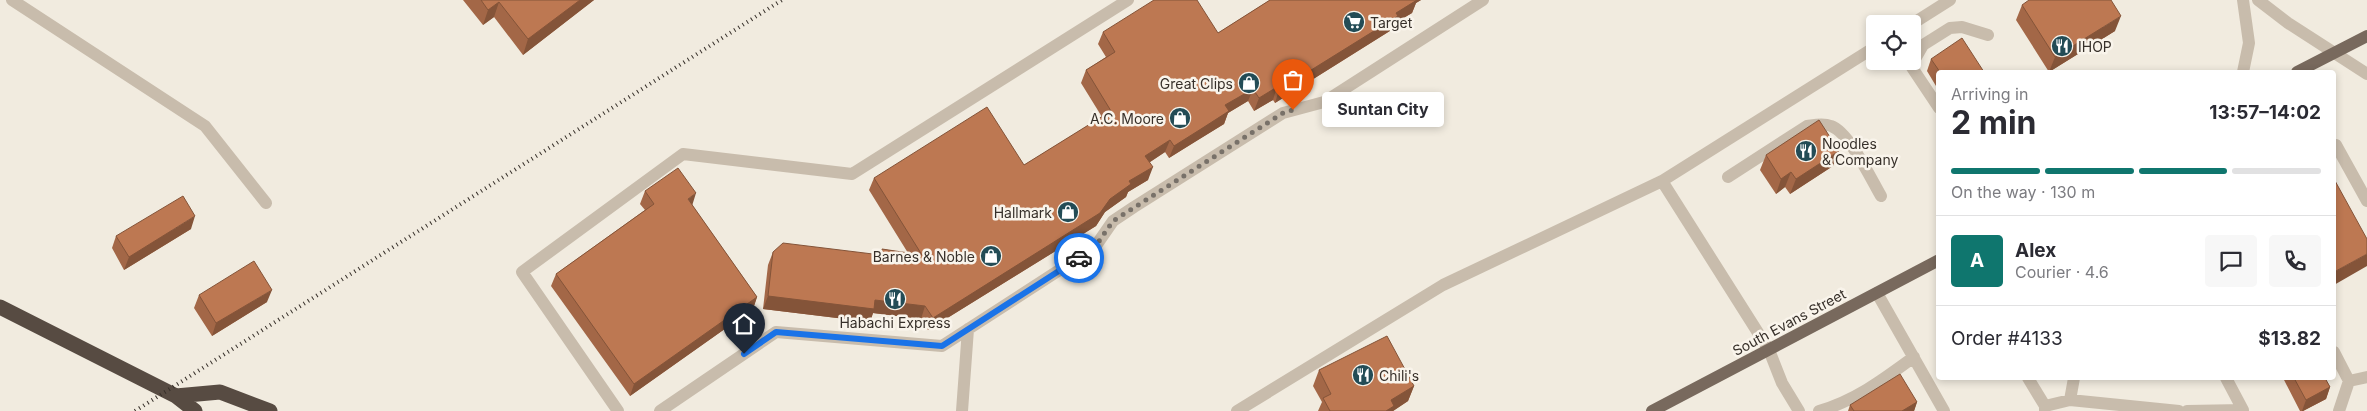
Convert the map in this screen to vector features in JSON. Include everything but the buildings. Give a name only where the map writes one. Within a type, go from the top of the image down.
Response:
[{"type":"highway","points":[[0,307],[176,396],[195,411]]},
{"type":"highway","points":[[176,396],[220,392],[270,411]]},
{"type":"main road","points":[[2301,70],[2367,36]]},
{"type":"main road","name":"South Evans Street","points":[[1652,411],[1936,262]]},
{"type":"street","points":[[12,0],[206,126],[266,203]]},
{"type":"street","points":[[618,411],[522,272],[682,154],[852,174],[1128,0]]},
{"type":"street","points":[[660,411],[776,332],[942,346],[1095,247],[1113,221],[1134,207],[1283,113],[1324,102],[1483,0]]},
{"type":"street","points":[[1921,18],[1950,0]]},
{"type":"street","points":[[2243,0],[2249,43],[2244,70]]},
{"type":"street","points":[[2258,0],[2288,23],[2336,52],[2367,74]]},
{"type":"street","points":[[1936,103],[1912,66],[1923,45],[1950,28],[1962,28],[1988,35]]},
{"type":"street","points":[[1237,411],[1444,285],[1662,181],[1866,53]]},
{"type":"street","points":[[1728,177],[1807,126],[1819,124],[1831,126],[1843,133],[1881,196]]},
{"type":"street","points":[[2336,145],[2367,201]]},
{"type":"street","points":[[1662,181],[1769,350],[1782,383],[1799,411]]},
{"type":"street","points":[[1877,293],[1944,411]]},
{"type":"street","points":[[962,411],[968,329]]},
{"type":"street","points":[[2336,356],[2350,381]]},
{"type":"street","points":[[1820,411],[1837,406],[1869,389],[1914,358]]},
{"type":"street","points":[[2350,381],[2367,377]]},
{"type":"street","points":[[2029,380],[2045,408],[2070,400],[2179,411]]},
{"type":"street","points":[[2070,400],[2074,380]]},
{"type":"street","points":[[2227,380],[2249,410]]},
{"type":"street","points":[[2338,411],[2350,381]]},
{"type":"street","points":[[2186,411],[2249,410]]},
{"type":"railway","points":[[135,411],[782,0]]},
{"type":"way so far","points":[[1079,258],[1095,247],[1113,221],[1283,113],[1293,110]]},
{"type":"place","name":"Target","points":[[1354,22]]},
{"type":"place","name":"IHOP","points":[[2062,46]]},
{"type":"place","name":"Great Clips","points":[[1249,83]]},
{"type":"place","name":"Suntan City","points":[[1293,110]]},
{"type":"place","name":"A.C. Moore","points":[[1180,118]]},
{"type":"place","name":"Noodles & Company","points":[[1806,151]]},
{"type":"place","name":"Hallmark","points":[[1068,212]]},
{"type":"place","name":"Barnes & Noble","points":[[991,256]]},
{"type":"place","name":"Habachi Express","points":[[895,299]]},
{"type":"place","name":"Chili's","points":[[1363,375]]},
{"type":"route","points":[[744,354],[776,332],[942,346],[1079,258]]}]
